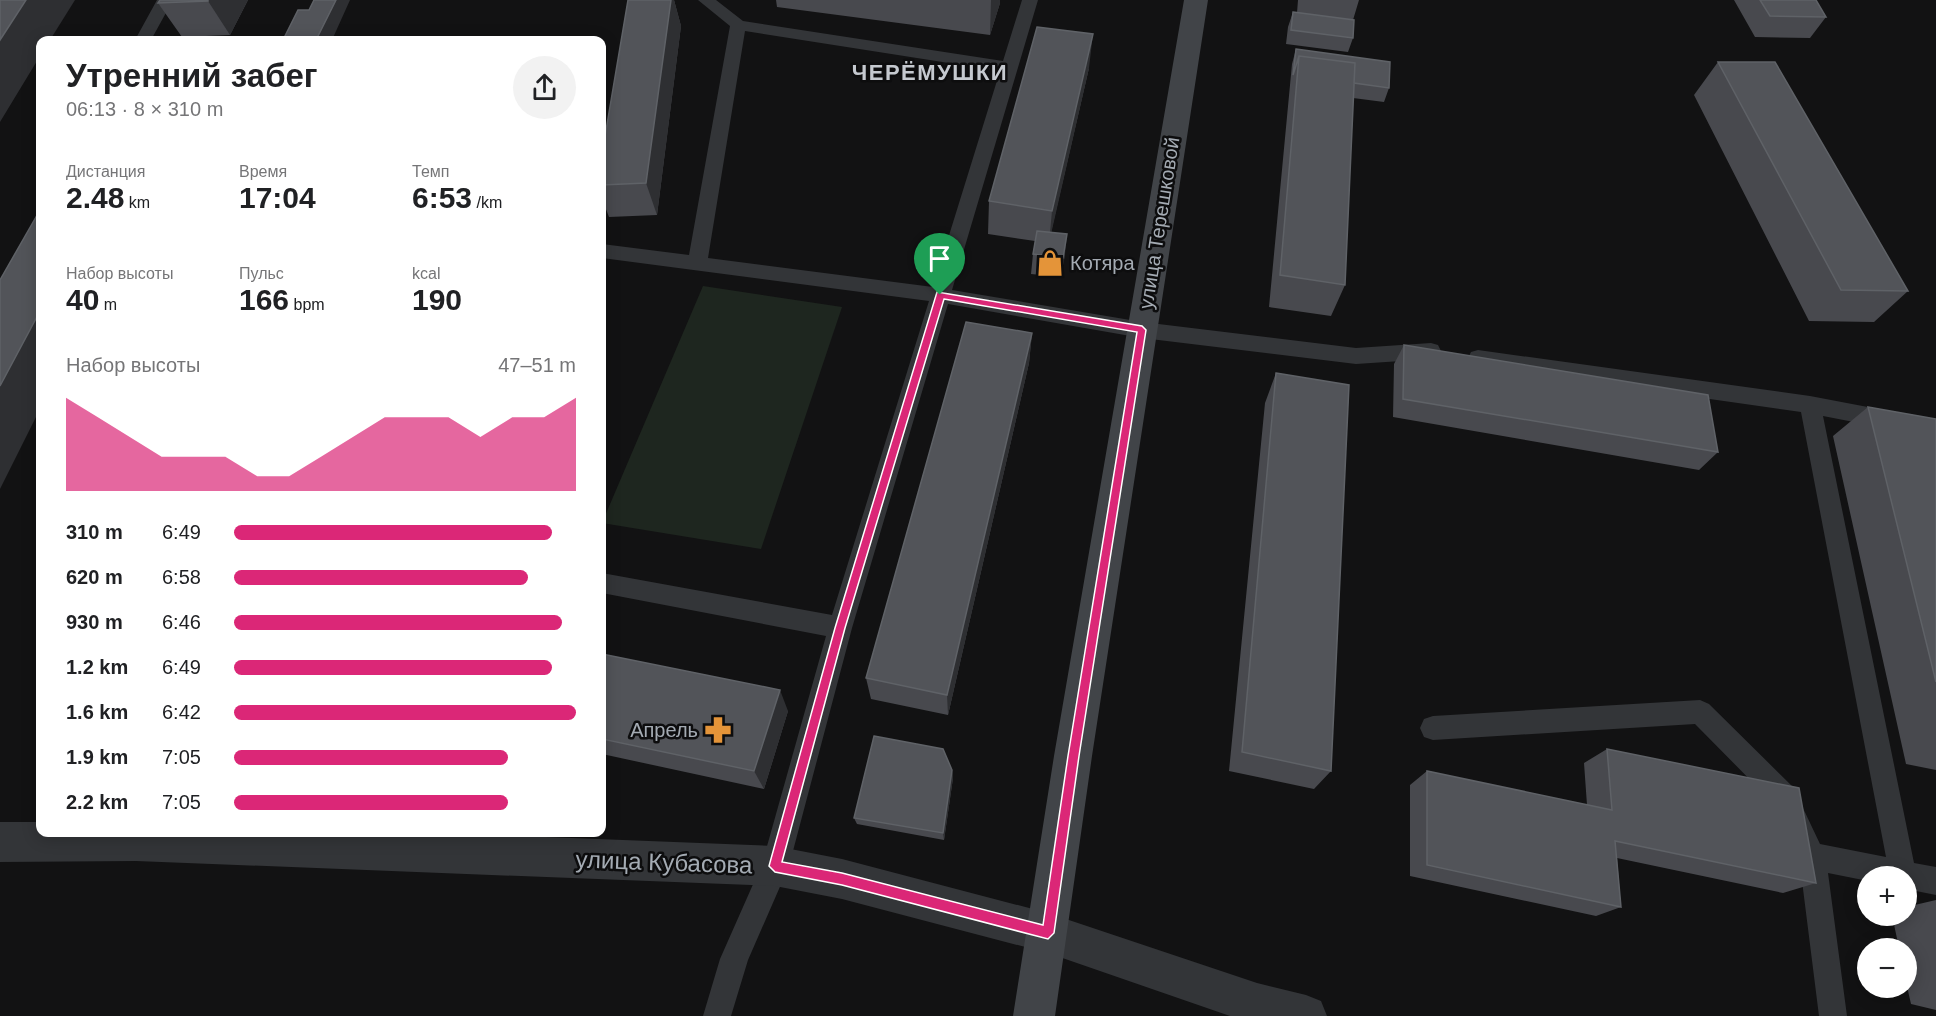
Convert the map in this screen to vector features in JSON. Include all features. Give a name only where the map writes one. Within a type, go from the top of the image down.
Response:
[{"type":"main road","name":"улица Терешковой","points":[[1034,1016],[1073,756],[1196,0]]},
{"type":"street","name":"улица Кубасова","points":[[0,842],[136,841],[775,866],[842,879],[1048,933],[1257,1004],[1306,1016]]},
{"type":"lane","points":[[144,36],[165,0]]},
{"type":"lane","points":[[706,0],[738,25],[1009,67]]},
{"type":"lane","points":[[717,1016],[734,959],[775,866],[840,628],[1029,0]]},
{"type":"lane","points":[[697,264],[738,25]]},
{"type":"lane","points":[[606,252],[940,295],[1142,330],[1356,356],[1431,351],[1809,405],[1936,429]]},
{"type":"lane","points":[[1809,405],[1901,866]]},
{"type":"lane","points":[[606,584],[840,628]]},
{"type":"lane","points":[[1433,728],[1700,712],[1785,796],[1812,856],[1833,1016]]},
{"type":"lane","points":[[1812,856],[1863,866]]},
{"type":"lane","points":[[1917,877],[1936,881]]},
{"type":"shaded area","points":[[703,286],[842,307],[761,549],[606,524],[606,514]]},
{"type":"building","points":[[0,0],[26,0],[0,40]]},
{"type":"building","points":[[160,0],[208,0],[208,1],[158,3]]},
{"type":"building","points":[[314,0],[336,0],[318,36],[285,36],[298,10],[309,10]]},
{"type":"building","points":[[628,0],[671,0],[646,183],[606,185],[606,130]]},
{"type":"building","points":[[1760,0],[1816,0],[1826,17],[1770,16]]},
{"type":"building","points":[[1293,12],[1354,20],[1353,38],[1291,30]]},
{"type":"building","points":[[1037,27],[1093,34],[1052,211],[989,201]]},
{"type":"building","points":[[1296,49],[1390,62],[1389,88],[1354,83],[1355,63],[1299,56],[1293,75]]},
{"type":"building","points":[[1299,56],[1355,63],[1345,285],[1280,275]]},
{"type":"building","points":[[1718,62],[1775,62],[1908,291],[1841,290]]},
{"type":"building","points":[[36,217],[36,318],[0,386],[0,280]]},
{"type":"building","points":[[1037,231],[1067,234],[1063,258],[1033,254]]},
{"type":"building","points":[[966,322],[1032,333],[947,695],[866,678]]},
{"type":"building","points":[[1404,345],[1708,395],[1718,452],[1403,399]]},
{"type":"building","points":[[1276,373],[1349,385],[1331,771],[1242,752]]},
{"type":"building","points":[[1868,407],[1936,419],[1936,682]]},
{"type":"building","points":[[606,655],[780,690],[754,771],[606,740]]},
{"type":"building","points":[[874,736],[943,749],[952,770],[943,833],[854,818]]},
{"type":"building","points":[[1607,749],[1799,788],[1816,883],[1615,841],[1621,907],[1427,865],[1427,771],[1612,810]]},
{"type":"place","name":"Котяра","points":[[1050,263]]},
{"type":"place","name":"Апрель","points":[[718,730]]},
{"type":"district","name":"ЧЕРЁМУШКИ","points":[[930,72]]},
{"type":"route","points":[[940,295],[1142,330],[1073,756],[1048,933],[842,879],[775,866],[840,628],[940,295]]}]
